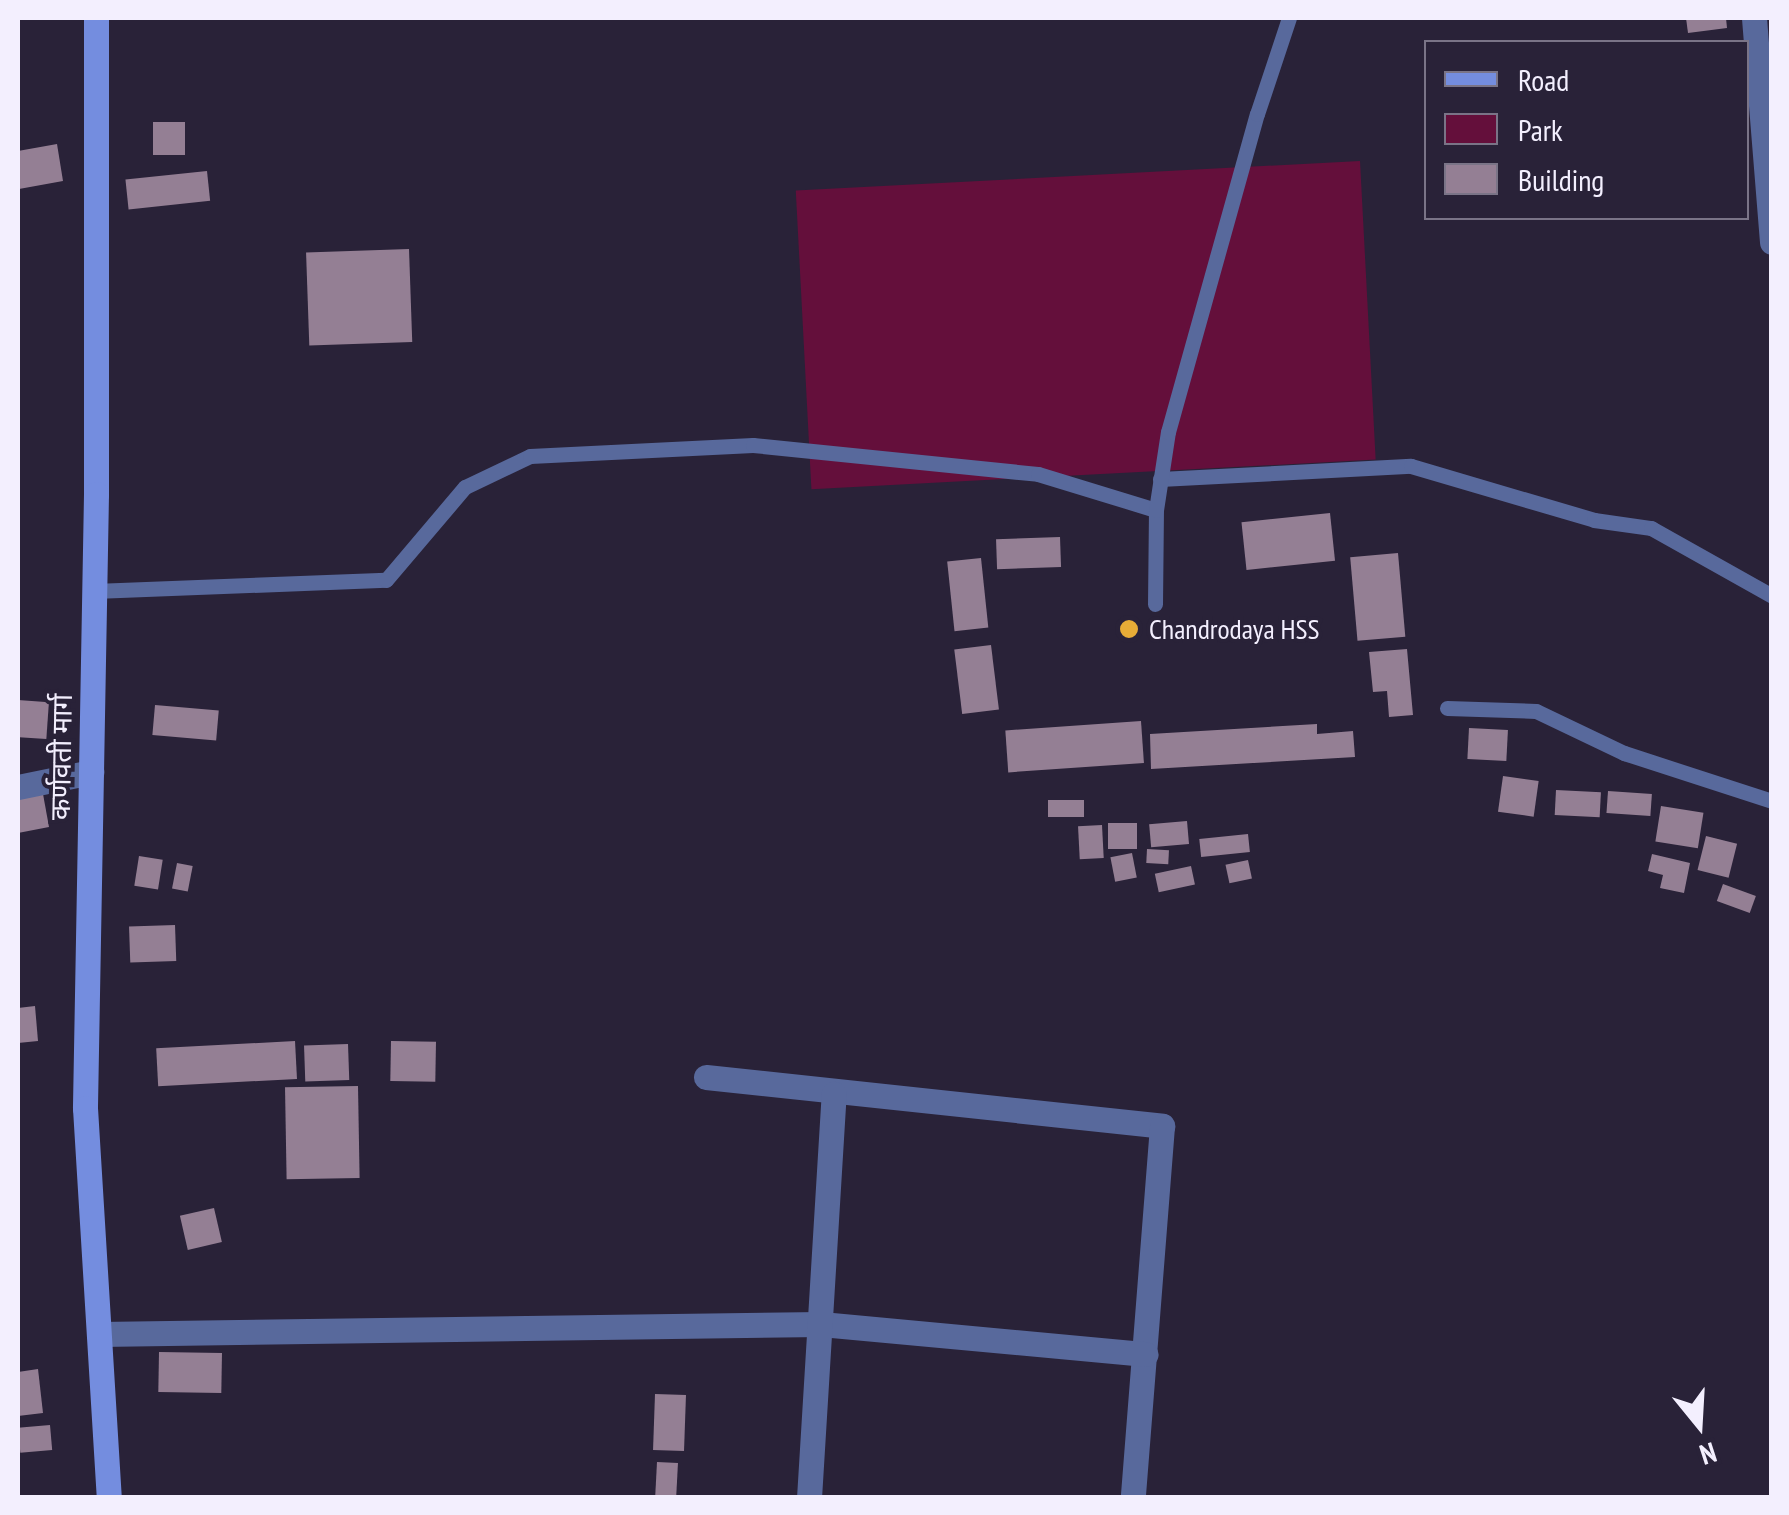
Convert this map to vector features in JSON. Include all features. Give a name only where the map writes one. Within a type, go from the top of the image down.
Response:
[{"type":"main road","name":"कर्णवती मार्ग","points":[[96,18],[94,590],[86,1108],[109,1498]]},
{"type":"street","points":[[1754,18],[1772,242]]},
{"type":"street","points":[[18,787],[91,772]]},
{"type":"street","points":[[706,1078],[1162,1126],[1134,1498]]},
{"type":"street","points":[[809,1498],[834,1094]]},
{"type":"street","points":[[99,1334],[821,1324],[1146,1354]]},
{"type":"lane","points":[[1155,604],[1156,510],[1168,432],[1257,114],[1288,18]]},
{"type":"lane","points":[[94,590],[386,580],[465,488],[530,456],[753,444],[1038,474],[1156,510]]},
{"type":"lane","points":[[1160,479],[1411,466],[1594,520],[1650,528],[1772,596]]},
{"type":"lane","points":[[1447,708],[1536,710],[1624,753],[1772,801]]},
{"type":"green space","points":[[1360,161],[1376,460],[811,489],[796,191]]},
{"type":"building","points":[[1686,18],[1726,18],[1727,28],[1688,33]]},
{"type":"building","points":[[153,122],[185,122],[185,155],[153,155]]},
{"type":"building","points":[[57,144],[63,181],[19,189],[18,151]]},
{"type":"building","points":[[207,171],[210,201],[129,209],[125,180]]},
{"type":"building","points":[[409,249],[412,342],[309,346],[306,253]]},
{"type":"building","points":[[1330,513],[1335,561],[1247,570],[1241,522]]},
{"type":"building","points":[[1060,537],[1061,567],[997,569],[996,539]]},
{"type":"building","points":[[1398,553],[1405,637],[1358,641],[1350,557]]},
{"type":"building","points":[[981,558],[988,628],[955,631],[947,562]]},
{"type":"building","points":[[991,645],[999,710],[962,714],[954,650]]},
{"type":"building","points":[[1407,649],[1413,715],[1389,717],[1387,691],[1373,692],[1369,652]]},
{"type":"building","points":[[18,700],[49,702],[46,739],[18,737]]},
{"type":"building","points":[[155,705],[219,711],[216,740],[152,735]]},
{"type":"building","points":[[1141,721],[1144,763],[1008,772],[1005,730]]},
{"type":"building","points":[[1317,724],[1317,734],[1353,731],[1355,757],[1151,769],[1150,734]]},
{"type":"building","points":[[1469,728],[1508,730],[1506,761],[1467,759]]},
{"type":"building","points":[[1503,776],[1539,781],[1534,817],[1498,812]]},
{"type":"building","points":[[1556,790],[1601,792],[1600,817],[1555,815]]},
{"type":"building","points":[[1608,791],[1652,794],[1650,816],[1606,813]]},
{"type":"building","points":[[43,794],[49,827],[18,833],[18,799]]},
{"type":"building","points":[[1048,800],[1084,800],[1084,817],[1048,817]]},
{"type":"building","points":[[1661,806],[1703,813],[1698,848],[1655,842]]},
{"type":"building","points":[[1187,821],[1189,844],[1151,847],[1149,824]]},
{"type":"building","points":[[1108,823],[1137,823],[1137,849],[1108,849]]},
{"type":"building","points":[[1102,825],[1104,858],[1080,859],[1078,826]]},
{"type":"building","points":[[1248,834],[1250,852],[1201,857],[1199,839]]},
{"type":"building","points":[[1706,836],[1737,844],[1729,878],[1698,870]]},
{"type":"building","points":[[1147,849],[1169,850],[1168,864],[1146,863]]},
{"type":"building","points":[[1132,853],[1137,878],[1115,882],[1110,857]]},
{"type":"building","points":[[1652,854],[1690,863],[1684,893],[1660,888],[1663,875],[1648,871]]},
{"type":"building","points":[[139,856],[163,860],[158,889],[134,886]]},
{"type":"building","points":[[1248,860],[1252,879],[1229,883],[1226,865]]},
{"type":"building","points":[[177,863],[193,866],[188,892],[172,889]]},
{"type":"building","points":[[1191,866],[1195,885],[1159,892],[1155,874]]},
{"type":"building","points":[[1723,884],[1756,896],[1750,913],[1717,901]]},
{"type":"building","points":[[175,925],[176,961],[130,963],[129,927]]},
{"type":"building","points":[[35,1006],[38,1041],[18,1043],[18,1008]]},
{"type":"building","points":[[295,1041],[297,1079],[158,1086],[156,1048]]},
{"type":"building","points":[[391,1041],[436,1042],[435,1082],[390,1081]]},
{"type":"building","points":[[348,1044],[349,1080],[305,1082],[304,1046]]},
{"type":"building","points":[[358,1086],[360,1178],[287,1179],[285,1087]]},
{"type":"building","points":[[214,1208],[222,1242],[188,1250],[180,1216]]},
{"type":"building","points":[[159,1352],[222,1353],[221,1393],[158,1392]]},
{"type":"building","points":[[38,1369],[43,1413],[18,1416],[18,1372]]},
{"type":"building","points":[[655,1394],[686,1395],[684,1451],[653,1450]]},
{"type":"building","points":[[50,1425],[52,1450],[20,1453],[18,1428]]},
{"type":"building","points":[[657,1462],[678,1463],[676,1496],[655,1495]]},
{"type":"place","name":"Chandrodaya HSS","points":[[1129,629]]}]
